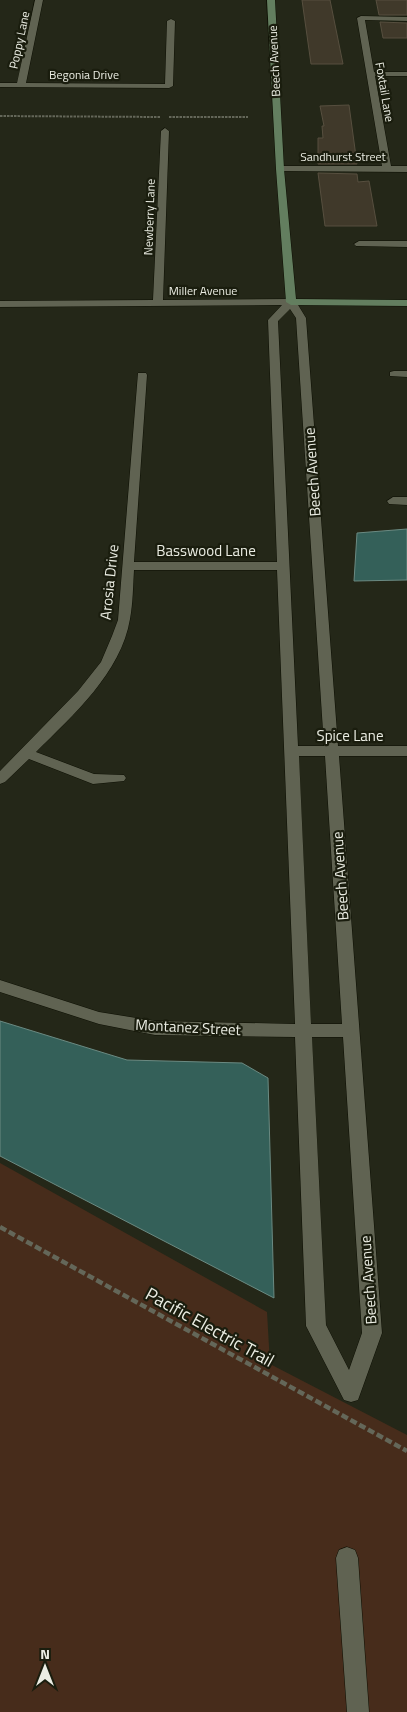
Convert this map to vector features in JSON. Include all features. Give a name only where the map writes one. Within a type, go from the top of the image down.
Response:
[{"type":"street","name":"Poppy Lane","points":[[21,85],[38,0]]},
{"type":"street","name":"Beech Avenue","points":[[271,0],[280,168],[291,302],[301,318],[372,1333],[351,1393],[316,1326],[273,320],[291,302]]},
{"type":"street","name":"Foxtail Lane","points":[[387,169],[369,74],[361,18],[407,19]]},
{"type":"street","name":"Begonia Drive","points":[[0,85],[169,86],[171,21]]},
{"type":"street","points":[[369,74],[407,74]]},
{"type":"street","name":"Newberry Lane","points":[[158,303],[165,131]]},
{"type":"street","name":"Sandhurst Street","points":[[280,168],[407,169]]},
{"type":"street","points":[[359,244],[407,244]]},
{"type":"street","name":"Miller Avenue","points":[[0,304],[407,303]]},
{"type":"street","points":[[394,374],[407,374]]},
{"type":"street","name":"Arosia Drive","points":[[0,779],[82,695],[108,662],[124,620],[142,375]]},
{"type":"street","points":[[393,501],[407,501]]},
{"type":"street","name":"Basswood Lane","points":[[128,566],[284,566]]},
{"type":"street","name":"Spice Lane","points":[[292,751],[407,751]]},
{"type":"street","points":[[26,752],[93,779],[119,778]]},
{"type":"street","name":"Montanez Street","points":[[0,986],[90,1016],[136,1026],[155,1028],[351,1031]]},
{"type":"street","points":[[347,1558],[358,1712]]},
{"type":"path","points":[[0,116],[248,117]]},
{"type":"path","name":"Pacific Electric Trail","points":[[0,1228],[407,1451]]},
{"type":"shaded area","points":[[0,1163],[267,1312],[270,1364],[407,1435],[407,1712],[0,1712]]},
{"type":"water","points":[[407,529],[407,580],[354,581],[357,533]]},
{"type":"water","points":[[0,1021],[127,1060],[242,1063],[268,1078],[274,1298],[0,1156]]},
{"type":"building","points":[[302,0],[330,0],[343,64],[311,64]]},
{"type":"building","points":[[376,0],[407,0],[407,15],[379,15]]},
{"type":"building","points":[[380,22],[407,23],[407,38],[383,38]]},
{"type":"building","points":[[349,105],[357,164],[318,164],[318,138],[323,138],[322,126],[324,126],[320,106]]},
{"type":"building","points":[[318,173],[357,174],[358,182],[369,181],[377,226],[325,226]]}]
